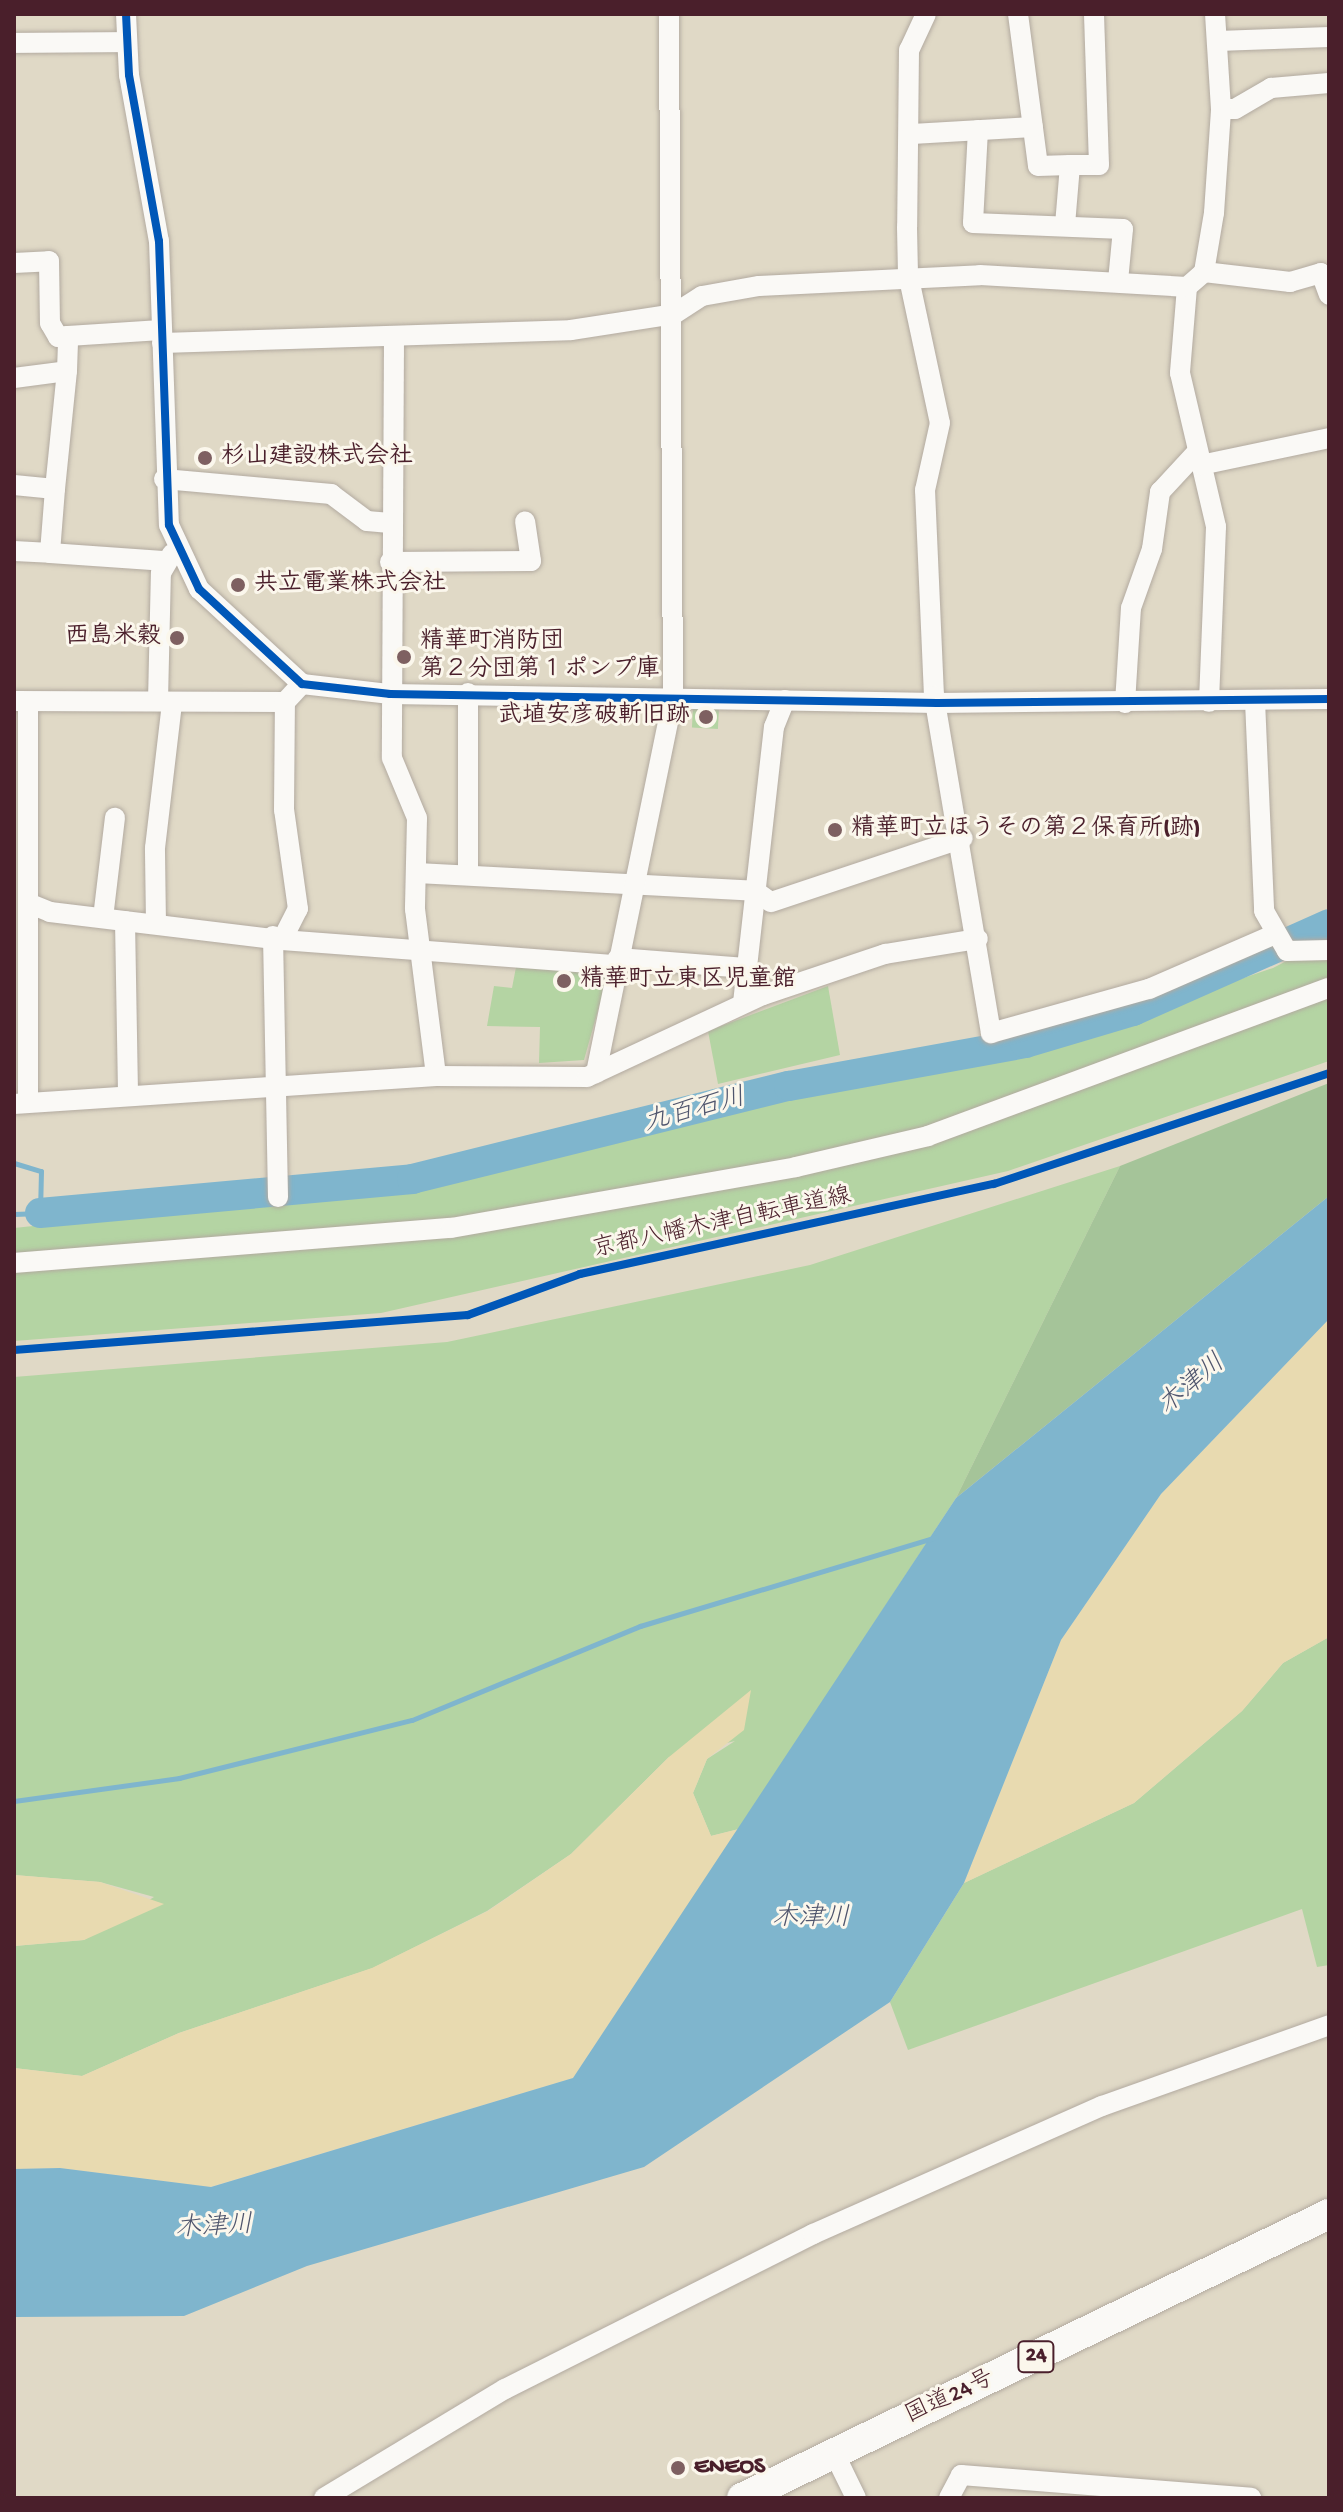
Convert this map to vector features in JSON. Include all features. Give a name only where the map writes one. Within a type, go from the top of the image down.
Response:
[{"type":"highway","name":"国道24号","points":[[742,2498],[1329,2214]]},
{"type":"street","points":[[126,14],[127,42],[154,185],[164,479],[170,556],[165,702],[155,848],[156,924]]},
{"type":"street","points":[[596,1073],[632,883],[673,698],[674,314],[669,14]]},
{"type":"street","points":[[926,14],[909,50],[911,283],[940,423],[925,490],[937,703],[945,780],[963,838],[991,1033],[1121,999],[1273,935]]},
{"type":"street","points":[[1018,14],[1038,166],[1099,165],[1094,14]]},
{"type":"street","points":[[1209,702],[1216,527],[1180,373],[1187,287],[1204,272],[1221,109],[1215,14]]},
{"type":"street","points":[[1218,41],[1329,37]]},
{"type":"street","points":[[14,43],[127,42]]},
{"type":"street","points":[[1221,109],[1235,109],[1271,88],[1329,83]]},
{"type":"street","points":[[912,134],[1033,127]]},
{"type":"street","points":[[978,130],[973,223],[1123,229],[1118,281]]},
{"type":"street","points":[[1065,225],[1070,165]]},
{"type":"street","points":[[14,263],[49,261],[50,323],[58,337],[394,340],[571,330],[674,314],[702,296],[759,286],[911,283],[980,275],[1187,287]]},
{"type":"street","points":[[1204,272],[1290,282],[1325,272],[1329,295]]},
{"type":"street","points":[[50,553],[68,336]]},
{"type":"street","points":[[394,340],[390,694],[396,779],[417,818],[419,945],[436,1076]]},
{"type":"street","points":[[14,378],[67,371]]},
{"type":"street","points":[[1125,703],[1131,608],[1152,549],[1160,492],[1199,459],[1329,438]]},
{"type":"street","points":[[164,479],[331,494],[367,521],[390,523]]},
{"type":"street","points":[[14,485],[55,489]]},
{"type":"street","points":[[390,562],[531,561],[525,521]]},
{"type":"street","points":[[14,551],[170,556],[246,640],[302,684],[390,694],[937,703],[1329,699]]},
{"type":"street","points":[[278,1197],[275,1084],[277,938],[298,909],[284,810],[285,702],[302,684]]},
{"type":"street","points":[[468,693],[468,875]]},
{"type":"street","points":[[743,1003],[774,727],[785,700]]},
{"type":"street","points":[[1255,701],[1264,911],[1273,935],[1287,951],[1329,950]]},
{"type":"street","points":[[285,702],[21,702],[20,806],[28,903],[20,1012],[21,1103],[128,1092],[275,1084],[436,1076],[596,1073],[743,1003],[885,954],[978,939]]},
{"type":"street","points":[[103,918],[115,818]]},
{"type":"street","points":[[417,873],[755,891],[771,902],[963,838]]},
{"type":"street","points":[[28,903],[103,918],[277,938],[746,968]]},
{"type":"street","points":[[125,921],[128,1092]]},
{"type":"street","points":[[14,1263],[451,1228],[796,1167],[928,1136],[1329,988]]},
{"type":"street","points":[[324,2498],[505,2389],[813,2234],[1117,2100],[1329,2025]]},
{"type":"street","points":[[834,2453],[856,2498]]},
{"type":"street","points":[[949,2498],[961,2475],[1079,2493],[1251,2498]]},
{"type":"green space","points":[[693,707],[719,708],[718,729],[692,728]]},
{"type":"green space","points":[[1329,939],[1329,1061],[1008,1171],[381,1313],[14,1341],[14,1228],[406,1187],[507,1157],[1073,1036],[1273,968]]},
{"type":"green space","points":[[517,962],[609,971],[584,1060],[539,1063],[540,1027],[487,1026],[494,986],[512,988]]},
{"type":"green space","points":[[828,986],[840,1055],[718,1084],[708,1031]]},
{"type":"green space","points":[[1329,1083],[1329,1196],[956,1498],[1120,1166]]},
{"type":"green space","points":[[1120,1166],[956,1498],[739,1829],[711,1836],[693,1793],[707,1759],[735,1741],[669,1757],[571,1854],[487,1911],[373,1968],[179,2033],[82,2076],[14,2068],[14,1946],[84,1940],[154,1897],[100,1882],[14,1875],[14,1377],[447,1342],[810,1265]]},
{"type":"green space","points":[[1329,1637],[1329,1965],[1317,1967],[1302,1909],[908,2050],[890,2002],[964,1883],[1134,1803],[1242,1711],[1283,1663]]},
{"type":"sand","points":[[1329,1319],[1329,1637],[1283,1663],[1242,1711],[1134,1803],[964,1883],[1061,1640],[1161,1494]]},
{"type":"sand","points":[[751,1690],[744,1730],[707,1759],[693,1793],[711,1836],[739,1829],[573,2078],[210,2187],[60,2168],[14,2169],[14,2068],[82,2076],[179,2033],[372,1968],[488,1911],[571,1854],[669,1757]]},
{"type":"sand","points":[[14,1875],[100,1882],[164,1904],[84,1940],[14,1946]]},
{"type":"water","name":"木津川","points":[[1329,1196],[1329,1319],[1161,1494],[1061,1640],[964,1883],[890,2002],[644,2167],[307,2266],[184,2316],[14,2317],[14,2169],[60,2168],[211,2187],[573,2078],[956,1498]]},
{"type":"waterway","name":"九百石川","points":[[40,1213],[412,1179],[789,1086],[1025,1043],[1133,1011],[1329,924]]},
{"type":"waterway","points":[[14,1163],[41,1171],[40,1213],[14,1214]]},
{"type":"waterway","points":[[14,1801],[179,1778],[412,1720],[640,1626],[936,1537]]},
{"type":"cycle path","points":[[126,14],[129,75],[159,241],[169,525],[199,589],[302,684],[390,694],[937,703],[1329,699]]},
{"type":"cycle path","name":"京都八幡木津自転車道線","points":[[14,1350],[468,1315],[580,1274],[994,1184],[1329,1073]]},
{"type":"place","name":"杉山建設株式会社","points":[[205,458]]},
{"type":"place","name":"共立電業株式会社","points":[[238,585]]},
{"type":"place","name":"西島米穀","points":[[177,638]]},
{"type":"place","name":"精華町消防団 第２分団第１ポンプ庫","points":[[404,657]]},
{"type":"place","name":"武埴安彦破斬旧跡","points":[[706,717]]},
{"type":"place","name":"精華町立ほうその第２保育所(跡)","points":[[835,830]]},
{"type":"place","name":"精華町立東区児童館","points":[[564,981]]},
{"type":"place","name":"ENEOS","points":[[678,2468]]}]
